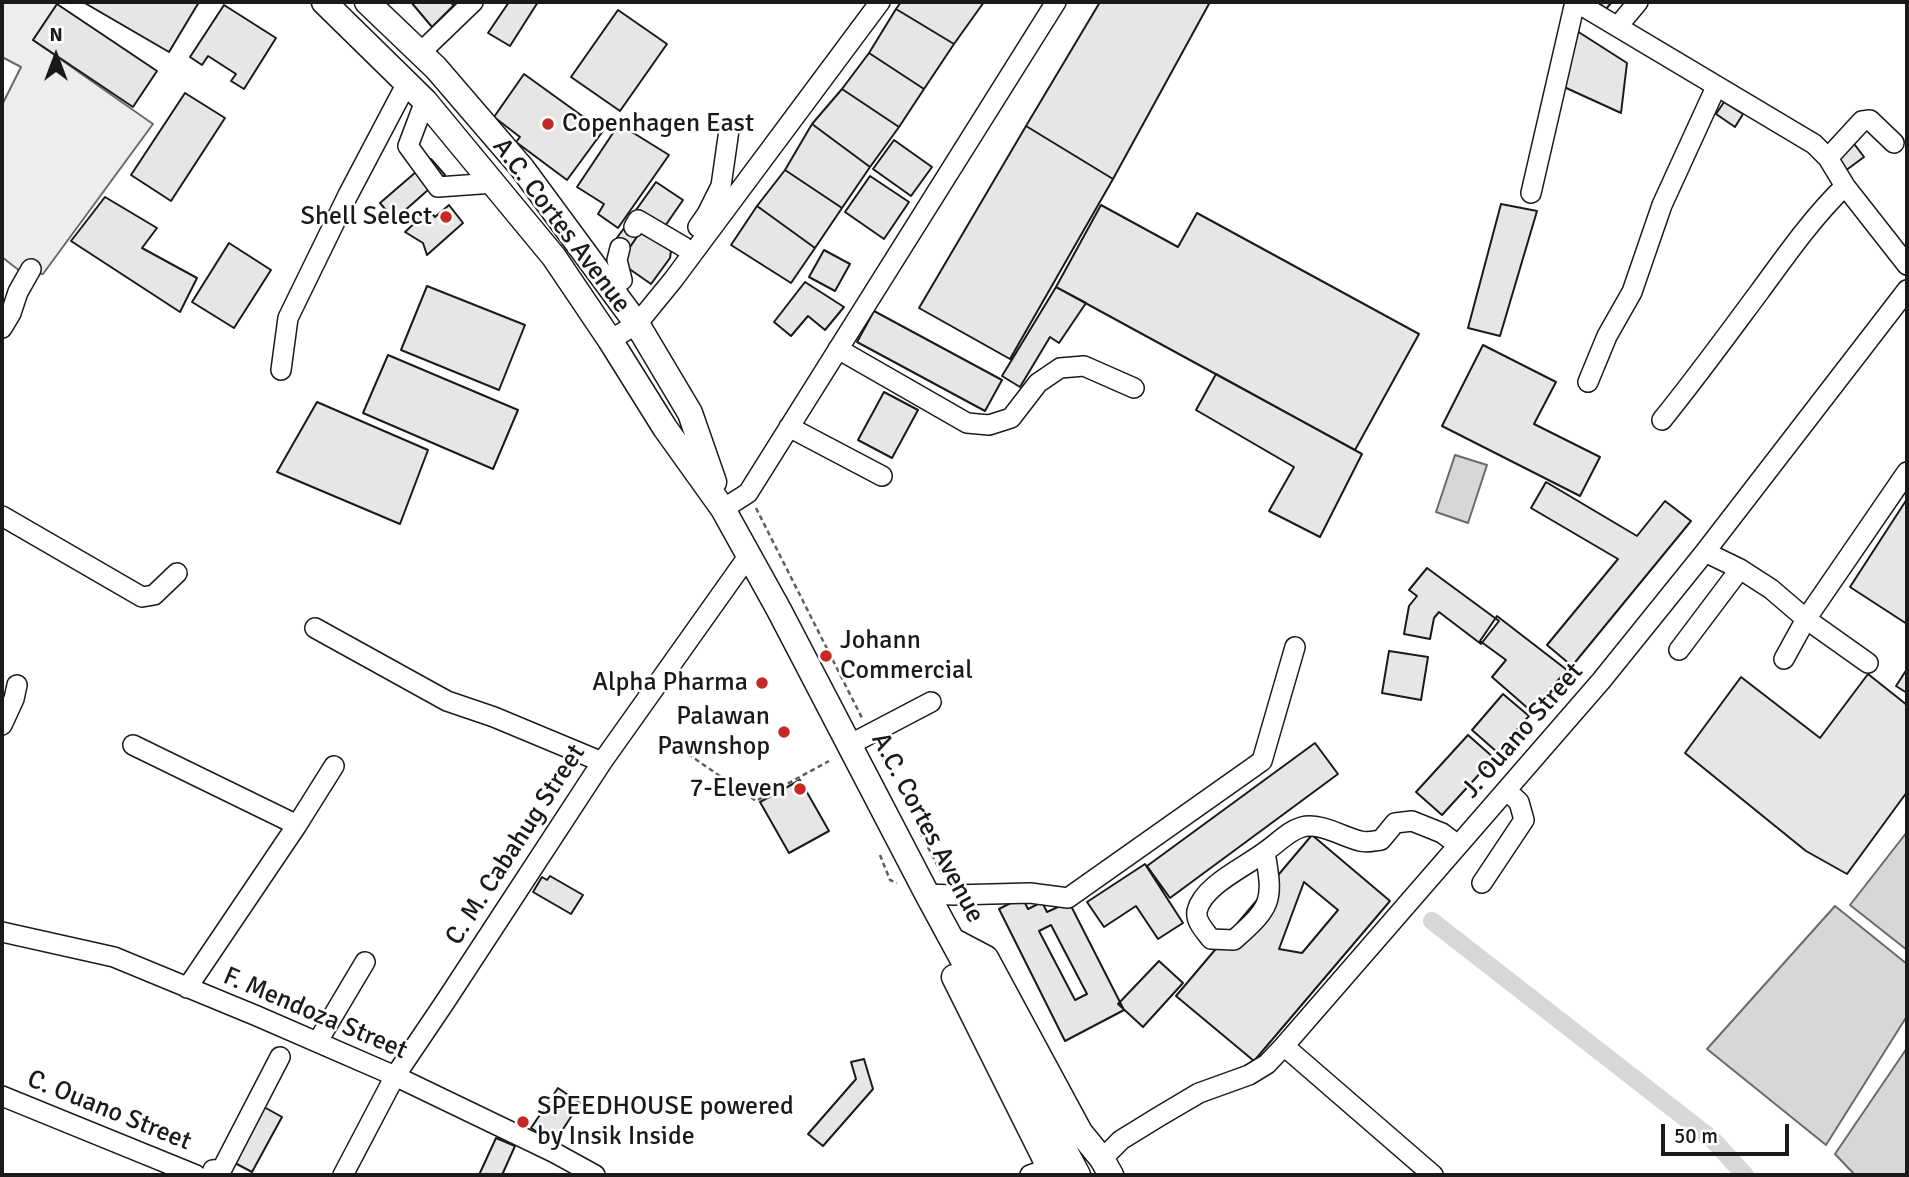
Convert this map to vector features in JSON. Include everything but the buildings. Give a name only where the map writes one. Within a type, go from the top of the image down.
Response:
[{"type":"main road","name":"A.C. Cortes Avenue","points":[[367,2],[421,53],[522,167],[611,288],[643,317],[690,413],[723,509]]},
{"type":"main road","name":"A.C. Cortes Avenue","points":[[328,3],[416,92],[554,257],[665,428],[723,509],[779,610],[860,739],[918,891],[952,940],[1078,1175]]},
{"type":"main road","points":[[779,610],[773,634],[918,891],[1044,1173]]},
{"type":"main road","points":[[952,940],[986,958],[1080,1132],[1107,1167]]},
{"type":"street","points":[[421,53],[473,2]]},
{"type":"street","points":[[610,340],[643,317],[673,281],[880,2]]},
{"type":"street","points":[[723,509],[748,493],[1056,2]]},
{"type":"street","points":[[1531,193],[1576,2],[1814,144],[1828,158],[1845,186],[1907,265]]},
{"type":"street","points":[[1618,26],[1639,2]]},
{"type":"street","points":[[1588,382],[1607,335],[1632,292],[1662,205],[1716,87]]},
{"type":"street","points":[[416,92],[408,146],[438,187],[494,183]]},
{"type":"street","points":[[281,369],[288,318],[348,195],[416,92]]},
{"type":"street","points":[[1828,158],[1862,121],[1870,120],[1894,143]]},
{"type":"street","points":[[643,317],[649,295],[708,214],[721,186],[729,130]]},
{"type":"street","points":[[1662,420],[1805,230],[1845,186]]},
{"type":"street","points":[[634,227],[638,219],[684,247]]},
{"type":"street","points":[[611,288],[622,280],[617,260],[620,248]]},
{"type":"street","points":[[2,328],[31,269]]},
{"type":"street","name":"J. Ouano Street","points":[[1107,1167],[1121,1140],[1199,1093],[1249,1075],[1267,1064],[1284,1046],[1601,681],[1705,552],[1907,290]]},
{"type":"street","points":[[838,349],[967,423],[989,425],[1011,418],[1038,383],[1060,368],[1084,366],[1134,388]]},
{"type":"street","points":[[789,427],[882,476]]},
{"type":"street","points":[[1784,659],[1806,619],[1907,472]]},
{"type":"street","points":[[2,516],[142,597],[154,595],[177,573]]},
{"type":"street","points":[[1705,552],[1740,569],[1771,589],[1806,619],[1868,663]]},
{"type":"street","name":"C. M. Cabahug Street","points":[[343,1175],[395,1076],[601,762],[750,555]]},
{"type":"street","points":[[1679,650],[1740,569]]},
{"type":"street","points":[[315,628],[447,701],[494,717],[601,762]]},
{"type":"street","points":[[918,891],[953,895],[1030,892],[1068,898],[1262,761],[1295,647]]},
{"type":"street","points":[[2,725],[14,699],[17,685]]},
{"type":"street","points":[[860,739],[931,702]]},
{"type":"street","points":[[133,744],[297,825]]},
{"type":"street","points":[[187,988],[334,766]]},
{"type":"street","points":[[1482,883],[1524,820],[1519,802],[1507,791]]},
{"type":"street","points":[[1265,853],[1271,884],[1270,896],[1264,910],[1256,921],[1234,940],[1211,939],[1199,922],[1197,912],[1203,900],[1230,873],[1304,826],[1319,827],[1363,842],[1381,840],[1395,823],[1412,821],[1442,833],[1458,845]]},
{"type":"street","name":"F. Mendoza Street","points":[[2,932],[114,957],[318,1041],[555,1153],[595,1175]]},
{"type":"street","points":[[318,1041],[365,962]]},
{"type":"street","points":[[1284,1046],[1433,1175]]},
{"type":"street","points":[[220,1173],[280,1057]]},
{"type":"street","name":"C. Ouano Street","points":[[2,1096],[196,1175]]},
{"type":"path","points":[[748,493],[860,739],[888,769]]},
{"type":"path","points":[[688,754],[756,801],[829,761]]},
{"type":"path","points":[[920,832],[953,895]]},
{"type":"path","points":[[880,855],[890,880],[918,891]]},
{"type":"shaded area","points":[[2,2],[59,2],[33,40],[153,124],[43,274],[21,272],[2,257],[2,105],[21,67],[2,57]]},
{"type":"shaded area","points":[[1455,455],[1487,465],[1468,523],[1436,512]]},
{"type":"shaded area","points":[[1907,832],[1907,950],[1850,905]]},
{"type":"shaded area","points":[[1835,906],[1907,964],[1907,1016],[1826,1145],[1707,1049]]},
{"type":"shaded area","points":[[1907,1048],[1907,1175],[1855,1175],[1835,1154]]},
{"type":"waterway","points":[[1432,921],[1712,1139],[1745,1175]]},
{"type":"place","name":"Copenhagen East","points":[[548,124]]},
{"type":"place","name":"Shell Select","points":[[446,217]]},
{"type":"place","name":"Johann Commercial","points":[[826,656]]},
{"type":"place","name":"Alpha Pharma","points":[[762,683]]},
{"type":"place","name":"Palawan Pawnshop","points":[[784,732]]},
{"type":"place","name":"7-Eleven","points":[[800,789]]},
{"type":"place","name":"SPEEDHOUSE powered by Insik Inside","points":[[523,1122]]}]
